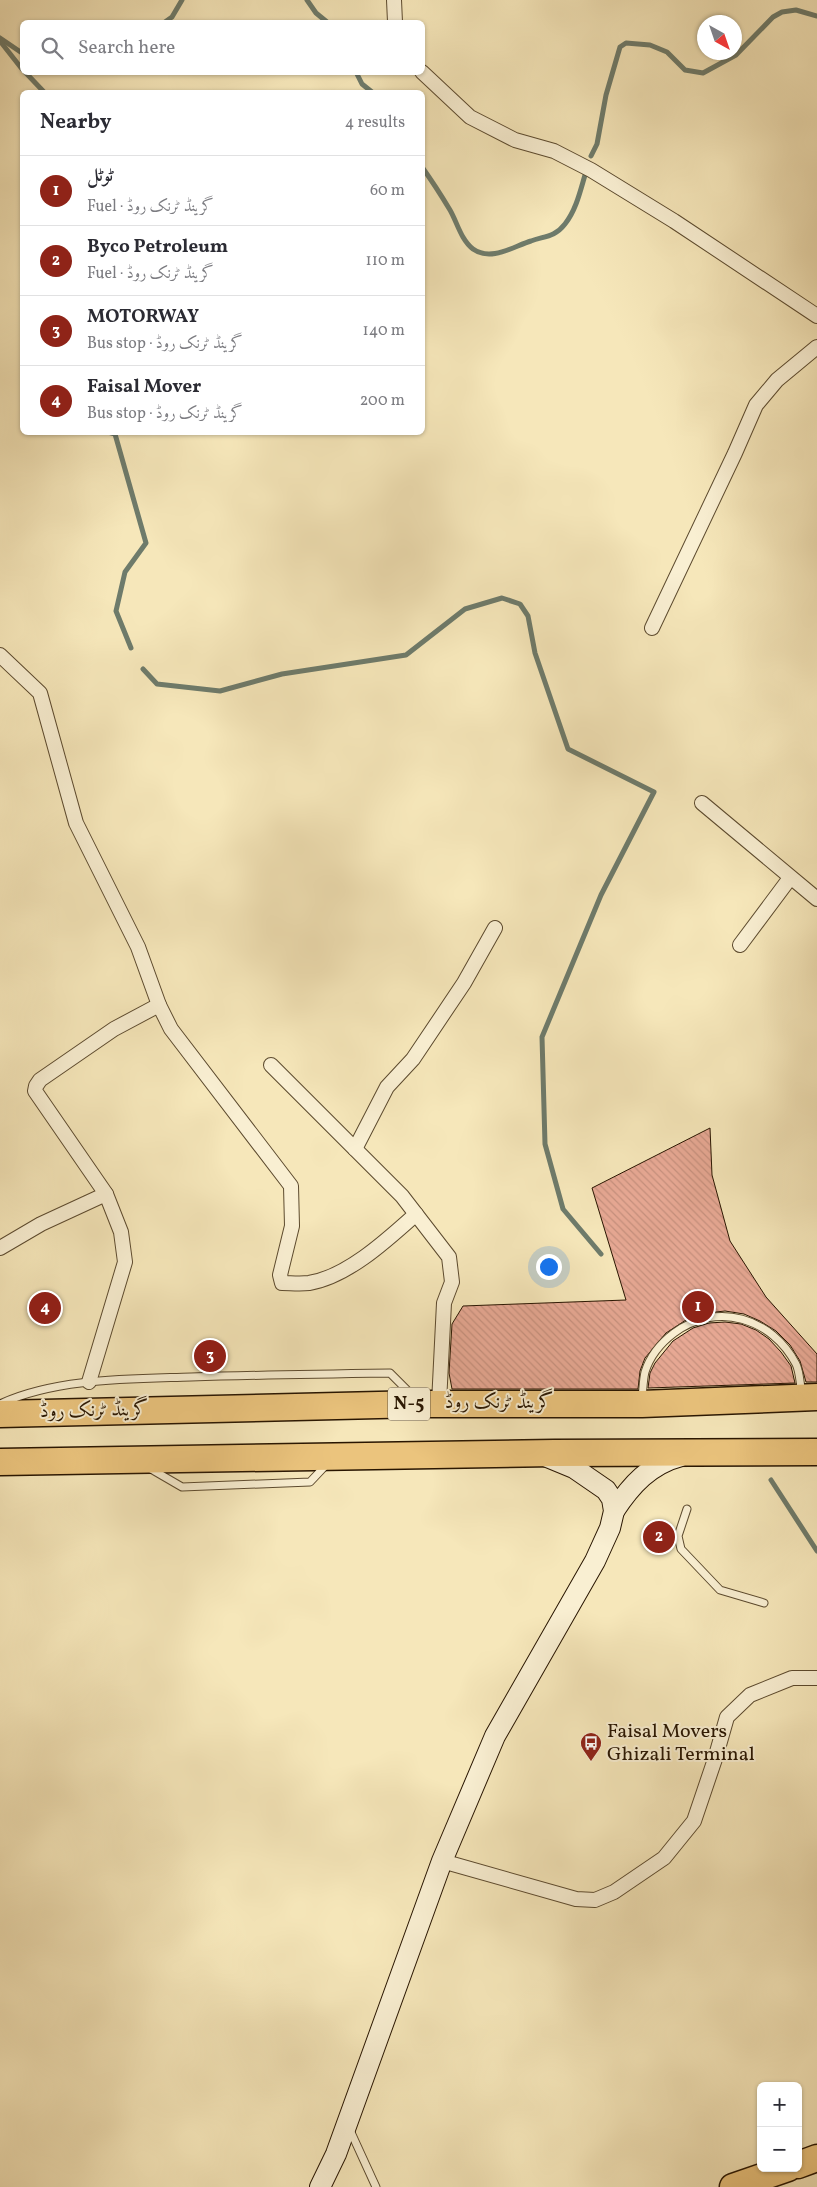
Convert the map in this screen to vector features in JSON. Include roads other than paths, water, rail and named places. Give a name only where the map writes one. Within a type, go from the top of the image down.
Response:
[{"type":"highway","name":"گرینڈ ٹرنک روڈ","points":[[0,1414],[430,1404],[642,1404],[810,1397]]},
{"type":"highway","points":[[0,1462],[692,1452],[817,1452]]},
{"type":"highway","points":[[802,2164],[817,2158]]},
{"type":"highway","points":[[733,2187],[776,2172]]},
{"type":"street","points":[[394,0],[395,20]]},
{"type":"street","points":[[425,75],[470,117],[515,140],[554,151],[591,170],[674,221],[817,316]]},
{"type":"street","points":[[652,628],[756,405],[778,380],[817,347]]},
{"type":"street","points":[[0,655],[40,693],[76,824],[138,947],[160,1006],[171,1029],[291,1186],[292,1226],[280,1275],[282,1282],[308,1283],[339,1273],[390,1237],[416,1214]]},
{"type":"street","points":[[702,803],[817,899]]},
{"type":"street","points":[[740,945],[790,878]]},
{"type":"street","points":[[355,1149],[388,1087],[413,1059],[464,983],[495,928]]},
{"type":"street","points":[[89,1382],[125,1262],[121,1232],[106,1194],[35,1091],[40,1080],[114,1029],[160,1006]]},
{"type":"street","points":[[271,1065],[402,1196],[449,1257],[452,1282],[444,1303],[430,1404]]},
{"type":"street","points":[[0,1248],[41,1224],[106,1194]]},
{"type":"street","points":[[320,2187],[336,2154],[442,1861],[495,1736],[595,1561],[610,1528],[614,1511],[625,1494],[639,1478],[669,1459],[692,1452]]},
{"type":"street","points":[[536,1454],[574,1468],[594,1481],[610,1495],[614,1511]]},
{"type":"street","points":[[442,1861],[576,1899],[595,1900],[614,1892],[664,1858],[694,1821],[727,1717],[750,1695],[792,1678],[817,1678]]},
{"type":"lane","points":[[642,1404],[645,1371],[661,1343],[687,1323],[719,1315],[751,1321],[778,1338],[797,1365],[810,1397]]},
{"type":"lane","points":[[0,1405],[21,1394],[105,1380],[390,1373],[430,1404]]},
{"type":"lane","points":[[687,1509],[678,1536],[682,1549],[720,1590],[764,1603]]},
{"type":"lane","points":[[347,2124],[376,2187]]},
{"type":"waterway","points":[[168,20],[172,17],[182,0]]},
{"type":"waterway","points":[[307,0],[316,13],[325,20]]},
{"type":"waterway","points":[[591,156],[597,144],[606,95],[620,47],[626,43],[650,45],[667,52],[685,70],[703,73],[736,55],[773,17],[782,12],[796,10],[817,16]]},
{"type":"waterway","points":[[0,38],[20,52]]},
{"type":"waterway","points":[[0,41],[20,66]]},
{"type":"waterway","points":[[28,75],[42,90]]},
{"type":"waterway","points":[[358,75],[362,84],[370,90]]},
{"type":"waterway","points":[[425,172],[450,210],[465,241],[473,249],[487,254],[495,254],[550,236],[561,228],[572,213],[585,175]]},
{"type":"waterway","points":[[115,435],[146,543],[125,572],[116,611],[131,648]]},
{"type":"waterway","points":[[143,669],[157,684],[220,691],[282,674],[406,655],[465,609],[502,598],[520,604],[528,616],[535,653],[568,749],[654,792],[601,895],[542,1037],[545,1144],[563,1209],[601,1254]]},
{"type":"waterway","points":[[771,1480],[817,1551]]},
{"type":"place","name":"ٹوٹل","points":[[698,1307]]},
{"type":"place","name":"Faisal Mover","points":[[45,1308]]},
{"type":"place","name":"MOTORWAY","points":[[210,1356]]},
{"type":"place","name":"Byco Petroleum","points":[[659,1537]]},
{"type":"place","name":"Faisal Movers Ghizali Terminal","points":[[591,1762]]}]
